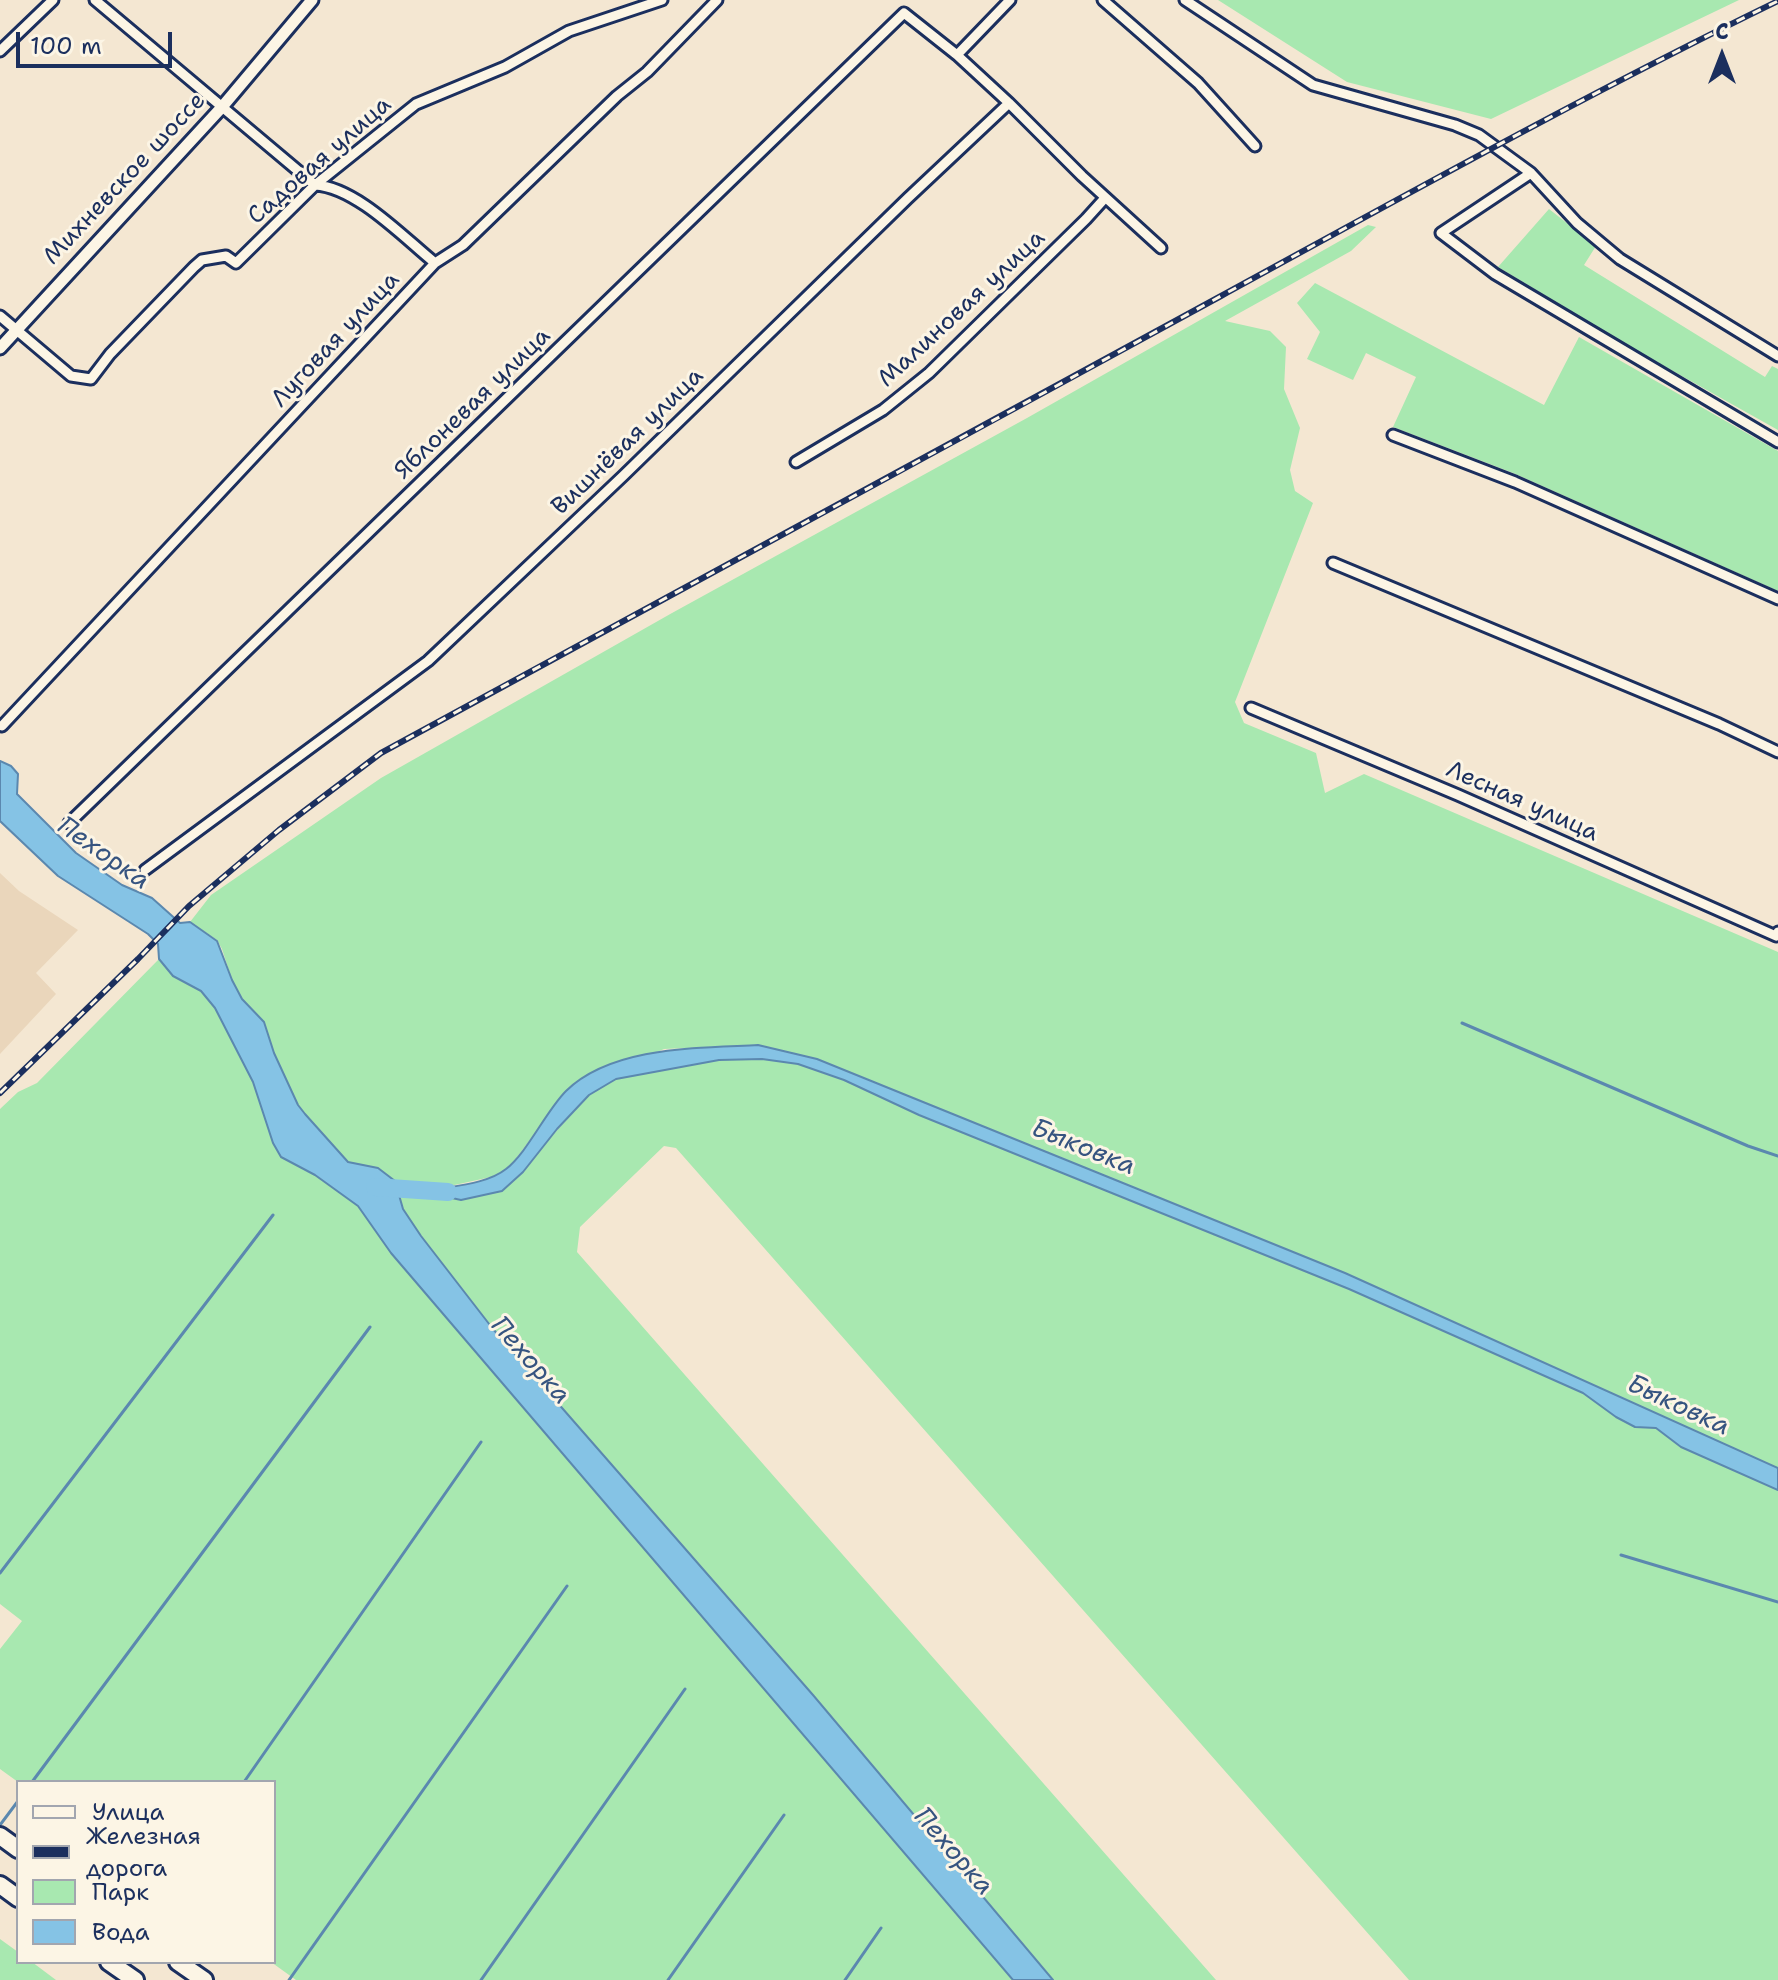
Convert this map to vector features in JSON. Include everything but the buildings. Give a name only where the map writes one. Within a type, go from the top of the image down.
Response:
[{"type":"highway","points":[[112,1964],[135,1980]]},
{"type":"highway","points":[[181,1964],[204,1980]]},
{"type":"street","points":[[0,51],[53,0]]},
{"type":"street","points":[[95,0],[315,185],[349,195],[435,263]]},
{"type":"street","name":"Михневское шоссе","points":[[0,348],[222,107],[312,0]]},
{"type":"street","name":"Садовая улица","points":[[16,331],[71,376],[91,379],[110,354],[202,260],[226,256],[236,263],[315,185],[416,104],[505,67],[569,31],[662,0]]},
{"type":"street","name":"Луговая улица","points":[[2,726],[435,263],[463,245],[617,96],[647,72],[717,0]]},
{"type":"street","points":[[1010,0],[957,55],[1161,248]]},
{"type":"street","points":[[1103,0],[1198,83],[1255,146]]},
{"type":"street","points":[[1185,0],[1313,85],[1455,125],[1479,135],[1531,173],[1577,223],[1620,259],[1778,356]]},
{"type":"street","name":"Яблоневая улица","points":[[69,823],[904,13],[957,55]]},
{"type":"street","name":"Вишнёвая улица","points":[[145,870],[428,661],[1009,103]]},
{"type":"street","points":[[1531,173],[1441,233],[1495,274],[1778,442]]},
{"type":"street","name":"Малиновая улица","points":[[796,462],[883,410],[929,373],[1105,198]]},
{"type":"street","points":[[0,316],[16,331]]},
{"type":"street","points":[[1393,435],[1515,482],[1778,599]]},
{"type":"street","points":[[1333,563],[1719,724],[1778,752]]},
{"type":"street","name":"Лесная улица","points":[[1251,708],[1777,934]]},
{"type":"shaded area","points":[[0,873],[19,891],[78,930],[36,973],[56,994],[0,1054]]},
{"type":"green space","points":[[1218,0],[1739,0],[1491,119],[1347,82]]},
{"type":"green space","points":[[1549,209],[1596,246],[1584,265],[1765,377],[1772,366],[1778,369],[1778,430],[1639,352],[1498,267]]},
{"type":"green space","points":[[1368,225],[1376,227],[1351,251],[1225,321],[1270,331],[1286,347],[1284,389],[1300,428],[1290,470],[1295,491],[1313,503],[1235,702],[1244,723],[1316,753],[1325,793],[1364,774],[1778,952],[1778,1468],[1345,1273],[817,1059],[758,1045],[664,1049],[567,1091],[508,1169],[491,1177],[427,1191],[502,1191],[589,1095],[616,1079],[719,1060],[762,1059],[798,1064],[844,1080],[919,1115],[1349,1289],[1583,1393],[1635,1427],[1656,1428],[1681,1447],[1778,1490],[1778,1980],[1409,1980],[676,1148],[664,1146],[580,1227],[577,1252],[1216,1980],[1053,1980],[813,1695],[493,1329],[403,1209],[395,1181],[378,1168],[348,1162],[305,1114],[274,1053],[264,1022],[241,999],[217,940],[190,922],[211,895],[381,778]]},
{"type":"green space","points":[[1315,283],[1544,405],[1579,337],[1778,451],[1778,591],[1513,473],[1393,427],[1416,377],[1366,353],[1353,380],[1307,359],[1320,332],[1297,303]]},
{"type":"green space","points":[[159,959],[173,976],[201,991],[215,1008],[253,1082],[273,1143],[281,1157],[315,1175],[358,1206],[391,1253],[1013,1980],[296,1980],[274,1964],[276,1780],[16,1781],[0,1769],[0,1649],[22,1621],[0,1604],[0,1109],[18,1092],[37,1083]]},
{"type":"green space","points":[[0,1939],[16,1951],[16,1964],[35,1964],[56,1980],[0,1980]]},
{"type":"water","points":[[0,761],[18,774],[17,794],[76,853],[122,885],[152,898],[180,923],[190,922],[217,941],[242,999],[264,1022],[274,1053],[305,1114],[348,1162],[378,1168],[395,1181],[403,1209],[493,1329],[813,1695],[1053,1980],[1013,1980],[391,1253],[358,1206],[315,1175],[281,1157],[273,1143],[253,1082],[215,1008],[201,991],[173,976],[159,959],[158,944],[148,934],[58,876],[0,821]]},
{"type":"water","points":[[758,1045],[817,1059],[1345,1273],[1778,1468],[1778,1490],[1681,1447],[1656,1428],[1635,1427],[1583,1393],[1349,1289],[919,1115],[844,1080],[798,1064],[762,1059],[719,1060],[616,1079],[589,1095],[523,1172],[502,1191],[461,1200],[424,1192],[478,1182],[506,1169],[566,1091],[585,1076],[607,1065],[657,1052]]},
{"type":"waterway","points":[[1462,1023],[1748,1146],[1778,1156]]},
{"type":"waterway","name":"Быковка","points":[[375,1187],[448,1192]]},
{"type":"waterway","points":[[0,1573],[273,1215]]},
{"type":"waterway","points":[[33,1780],[370,1327]]},
{"type":"waterway","points":[[245,1780],[481,1442]]},
{"type":"waterway","points":[[1621,1555],[1778,1602]]},
{"type":"waterway","points":[[289,1980],[567,1586]]},
{"type":"waterway","points":[[481,1980],[685,1689]]},
{"type":"waterway","points":[[0,1825],[16,1804]]},
{"type":"waterway","points":[[668,1980],[784,1815]]},
{"type":"waterway","points":[[845,1980],[881,1928]]},
{"type":"railway","points":[[0,1093],[189,906],[279,830],[381,753],[1498,145],[1778,1]]},
{"type":"water label","name":"Пехорка","points":[[103,854]]},
{"type":"water label","name":"Пехорка","points":[[530,1361]]},
{"type":"water label","name":"Пехорка","points":[[953,1852]]}]
